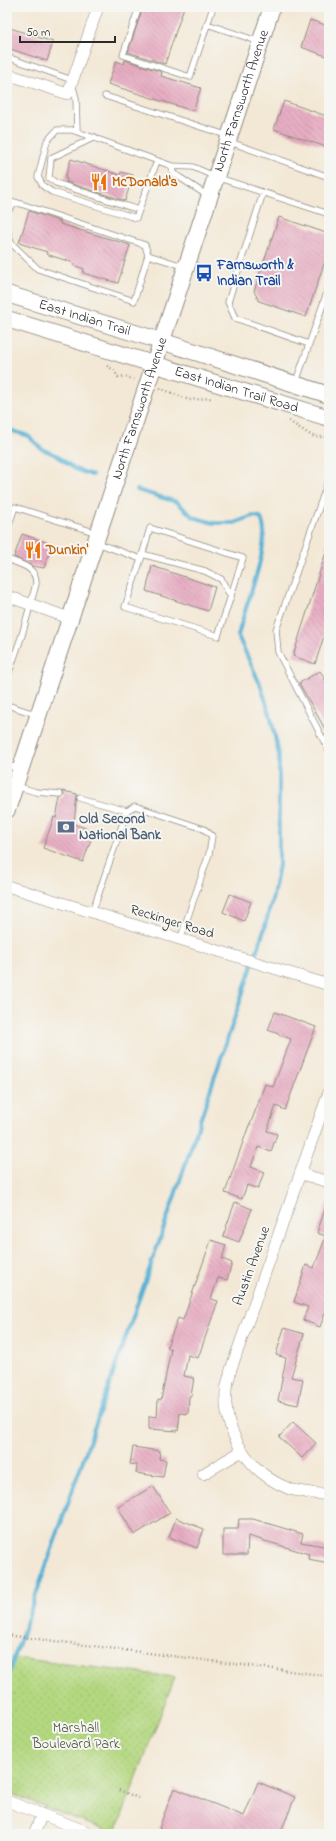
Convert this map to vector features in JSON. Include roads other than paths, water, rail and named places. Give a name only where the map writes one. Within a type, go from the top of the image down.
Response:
[{"type":"main road","name":"North Farnsworth Avenue","points":[[7,810],[15,785],[14,767],[38,715],[272,7]]},
{"type":"main road","name":"East Indian Trail","points":[[7,294],[161,341]]},
{"type":"main road","name":"East Indian Trail Road","points":[[7,319],[329,418]]},
{"type":"main road","name":"East Indian Trail Road","points":[[161,341],[329,395]]},
{"type":"street","points":[[7,74],[68,94],[98,7]]},
{"type":"street","points":[[7,596],[69,618]]},
{"type":"street","name":"Reckinger Road","points":[[7,886],[242,960],[329,985]]},
{"type":"street","name":"Austin Avenue","points":[[329,1092],[231,1369],[226,1390],[228,1420],[242,1451],[261,1472],[282,1485],[302,1492],[329,1495]]},
{"type":"street","points":[[301,1174],[329,1182]]},
{"type":"street","points":[[203,1474],[242,1451]]},
{"type":"street","points":[[7,1801],[93,1834]]},
{"type":"street","points":[[34,1834],[42,1814]]},
{"type":"lane","points":[[139,7],[123,55],[190,77],[213,7]]},
{"type":"lane","points":[[208,24],[260,42]]},
{"type":"lane","points":[[7,57],[72,81],[76,98],[77,130]]},
{"type":"lane","points":[[105,96],[228,138],[329,177]]},
{"type":"lane","points":[[157,160],[136,218],[52,192],[43,186],[38,177],[48,141],[57,130],[77,130],[157,160],[172,166],[193,168],[263,193],[329,214]]},
{"type":"lane","points":[[95,137],[51,158],[49,178],[56,183],[138,210]]},
{"type":"lane","points":[[172,166],[173,173],[209,197]]},
{"type":"lane","points":[[263,193],[228,302],[235,318],[308,344]]},
{"type":"lane","points":[[7,212],[16,202],[145,245],[148,255],[134,301],[38,269],[11,243],[7,228]]},
{"type":"lane","points":[[148,255],[186,267]]},
{"type":"lane","points":[[295,384],[329,287]]},
{"type":"lane","points":[[329,479],[276,630],[278,652],[329,751]]},
{"type":"lane","points":[[7,530],[15,507],[141,556],[205,571],[221,579],[231,597]]},
{"type":"lane","points":[[150,528],[243,558],[218,636],[125,607],[141,556],[150,528]]},
{"type":"lane","points":[[7,559],[33,571],[37,576],[22,636],[7,678]]},
{"type":"lane","points":[[7,705],[38,715]]},
{"type":"lane","points":[[15,785],[36,792],[60,794]]},
{"type":"lane","points":[[80,798],[127,811]]},
{"type":"lane","points":[[92,913],[127,811],[135,806],[204,829],[212,836],[209,854],[180,940]]},
{"type":"waterway","points":[[7,429],[28,436],[42,449],[56,455],[75,469],[92,475]]},
{"type":"waterway","points":[[7,1678],[169,1213],[264,930],[279,865],[279,755],[270,714],[260,684],[238,636],[261,557],[264,541],[264,527],[260,517],[253,516],[234,523],[214,523],[193,517],[177,502],[137,490]]},
{"type":"place","name":"McDonald's","points":[[99,182]]},
{"type":"place","name":"Farnsworth & Indian Trail","points":[[204,273]]},
{"type":"place","name":"Dunkin'","points":[[33,550]]},
{"type":"place","name":"Old Second National Bank","points":[[66,827]]},
{"type":"park label","name":"Marshall Boulevard Park","points":[[76,1736]]}]
